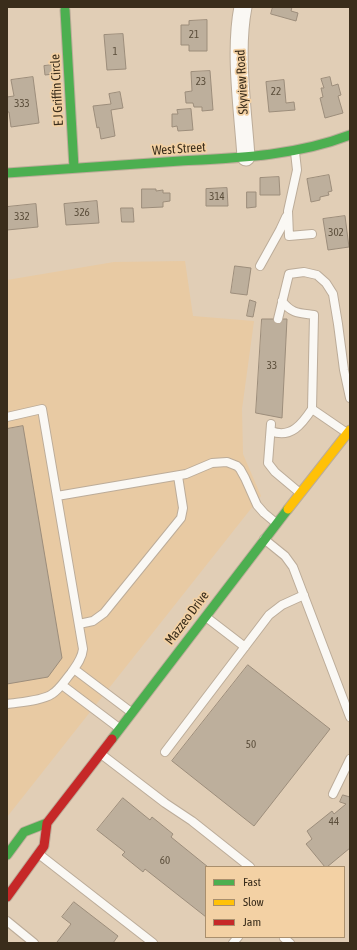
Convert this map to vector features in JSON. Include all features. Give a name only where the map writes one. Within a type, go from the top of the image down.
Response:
[{"type":"main road","name":"E J Griffin Circle","points":[[65,10],[74,168]]},
{"type":"main road","name":"West Street","points":[[7,173],[246,157],[295,151],[350,135]]},
{"type":"main road","name":"Mazzeo Drive","points":[[7,897],[44,846],[47,823],[264,539],[349,432]]},
{"type":"main road","points":[[7,855],[24,832],[47,823]]},
{"type":"street","name":"Skyview Road","points":[[243,7],[240,24],[240,56],[246,157]]},
{"type":"lane","points":[[260,266],[280,230],[288,211],[297,170],[295,151]]},
{"type":"lane","points":[[288,211],[289,236],[312,234]]},
{"type":"lane","points":[[278,319],[289,274],[300,272],[317,275],[326,283],[333,294],[344,370],[350,398]]},
{"type":"lane","points":[[282,301],[287,308],[297,313],[314,315],[312,409],[302,424],[286,434],[278,434],[271,428],[268,463],[275,472],[300,493]]},
{"type":"lane","points":[[7,417],[42,409],[83,651],[74,669],[54,693],[48,697],[7,704]]},
{"type":"lane","points":[[312,409],[349,432]]},
{"type":"lane","points":[[57,496],[178,476],[190,473],[217,462],[237,466],[243,473],[261,510],[277,524]]},
{"type":"lane","points":[[79,624],[93,621],[104,613],[181,518],[183,508],[178,476]]},
{"type":"lane","points":[[264,539],[291,563],[350,717]]},
{"type":"lane","points":[[165,752],[272,612],[282,605],[304,595]]},
{"type":"lane","points":[[205,616],[245,647]]},
{"type":"lane","points":[[74,669],[131,713]]},
{"type":"lane","points":[[62,685],[119,728]]},
{"type":"lane","points":[[100,753],[165,803],[192,821],[249,866]]},
{"type":"lane","points":[[333,794],[350,759]]},
{"type":"lane","points":[[39,854],[149,942]]},
{"type":"lane","points":[[7,921],[34,943]]},
{"type":"shaded area","points":[[185,261],[193,316],[254,321],[242,409],[243,454],[261,496],[7,817],[7,280],[114,262]]},
{"type":"building","points":[[273,7],[292,7],[291,11],[298,13],[296,21],[271,14]]},
{"type":"building","points":[[207,20],[207,51],[189,51],[189,45],[181,45],[181,25],[189,25],[189,21]]},
{"type":"building","points":[[123,34],[126,69],[107,70],[104,35]]},
{"type":"building","points":[[53,65],[54,74],[45,75],[44,66]]},
{"type":"building","points":[[210,71],[213,110],[202,111],[202,107],[194,107],[193,103],[186,103],[185,92],[192,91],[191,72]]},
{"type":"building","points":[[33,77],[39,123],[11,127],[9,112],[7,112],[7,97],[14,96],[11,80]]},
{"type":"building","points":[[330,77],[332,86],[338,84],[341,95],[338,96],[343,113],[325,118],[320,98],[323,97],[321,88],[324,88],[321,79]]},
{"type":"building","points":[[284,80],[286,103],[294,102],[295,110],[269,112],[266,82]]},
{"type":"building","points":[[120,92],[123,108],[111,110],[115,136],[101,139],[99,127],[97,128],[93,106],[111,104],[109,94]]},
{"type":"building","points":[[191,109],[193,130],[178,131],[177,126],[172,127],[172,114],[178,114],[177,110]]},
{"type":"building","points":[[329,175],[332,191],[328,192],[329,195],[320,197],[320,200],[311,202],[307,179]]},
{"type":"building","points":[[279,177],[280,195],[260,195],[260,178]]},
{"type":"building","points":[[227,188],[228,206],[206,206],[206,189]]},
{"type":"building","points":[[142,189],[156,189],[156,191],[163,190],[163,193],[170,193],[170,201],[163,202],[163,207],[142,208]]},
{"type":"building","points":[[247,192],[256,192],[256,207],[247,208]]},
{"type":"building","points":[[97,201],[99,223],[66,225],[64,204]]},
{"type":"building","points":[[36,204],[38,227],[7,230],[7,207]]},
{"type":"building","points":[[121,208],[133,208],[134,222],[122,222]]},
{"type":"building","points":[[345,216],[349,247],[328,250],[323,219]]},
{"type":"building","points":[[235,266],[251,268],[247,295],[231,293]]},
{"type":"building","points":[[250,300],[256,302],[253,317],[247,316]]},
{"type":"building","points":[[262,319],[287,319],[282,418],[256,413]]},
{"type":"building","points":[[23,426],[62,658],[48,677],[7,684],[7,429]]},
{"type":"building","points":[[248,665],[330,729],[254,826],[172,761]]},
{"type":"building","points":[[343,795],[350,797],[350,848],[328,866],[324,866],[306,844],[312,839],[307,831],[332,811],[334,814],[346,804],[340,802]]},
{"type":"building","points":[[123,798],[150,820],[152,817],[173,834],[171,837],[207,866],[205,866],[205,916],[145,869],[143,872],[122,855],[125,852],[97,830]]},
{"type":"building","points":[[74,902],[118,936],[113,943],[57,942],[71,924],[62,917]]},
{"type":"traffic: fast","points":[[65,10],[74,168]]},
{"type":"traffic: fast","points":[[7,173],[266,155],[308,148],[350,135]]},
{"type":"traffic: fast","points":[[112,739],[288,509]]},
{"type":"traffic: fast","points":[[7,855],[24,832],[47,823]]},
{"type":"traffic: slow","points":[[288,509],[350,430]]},
{"type":"traffic: jam","points":[[7,897],[44,846],[47,823],[112,739]]}]
